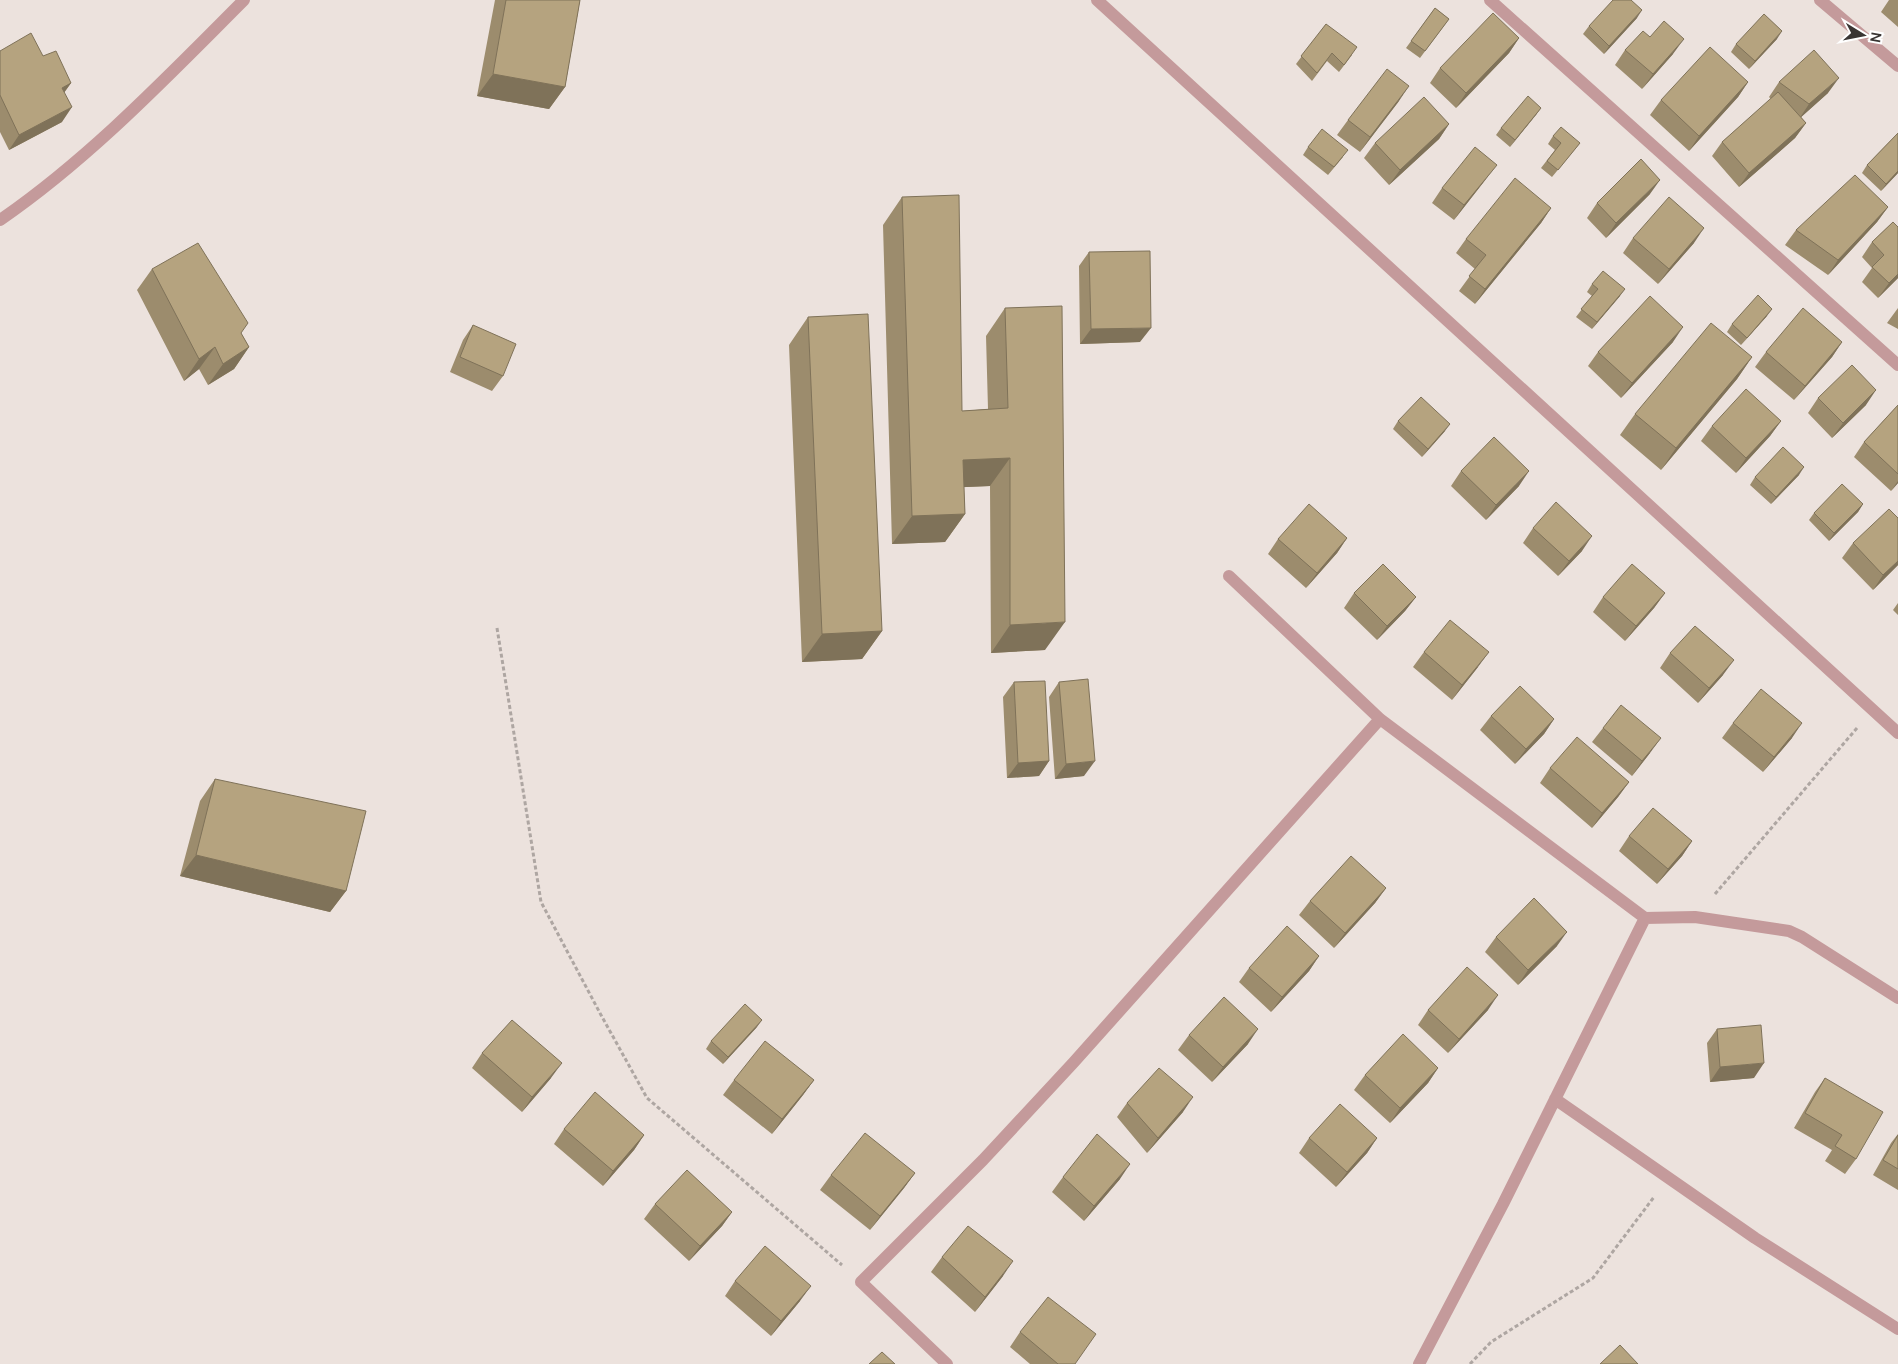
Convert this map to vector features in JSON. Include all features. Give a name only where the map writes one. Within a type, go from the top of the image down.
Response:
[{"type":"street","points":[[0,220],[37,194],[98,141],[244,0]]},
{"type":"street","points":[[1097,0],[1898,733]]},
{"type":"street","points":[[1490,0],[1898,366]]},
{"type":"street","points":[[1820,0],[1898,66]]},
{"type":"street","points":[[1229,576],[1380,719],[1644,918],[1694,917],[1789,931],[1898,998]]},
{"type":"street","points":[[947,1364],[862,1282],[983,1160],[1074,1062],[1380,719]]},
{"type":"street","points":[[1419,1364],[1499,1213],[1644,918]]},
{"type":"street","points":[[1555,1099],[1755,1238],[1898,1329]]},
{"type":"path","points":[[497,628],[541,902],[642,1090],[647,1098],[862,1282]]},
{"type":"path","points":[[1694,917],[1872,710]]},
{"type":"path","points":[[1470,1364],[1491,1342],[1593,1278],[1669,1177]]},
{"type":"building","points":[[506,0],[580,0],[565,87],[493,74]]},
{"type":"building","points":[[1613,0],[1631,0],[1642,10],[1609,46],[1589,26]]},
{"type":"building","points":[[1435,8],[1449,19],[1425,51],[1411,41]]},
{"type":"building","points":[[1493,13],[1519,38],[1466,93],[1440,68]]},
{"type":"building","points":[[1764,14],[1782,31],[1755,61],[1736,44]]},
{"type":"building","points":[[1664,21],[1684,39],[1653,74],[1625,50],[1643,31],[1650,37]]},
{"type":"building","points":[[1326,24],[1357,47],[1344,65],[1332,53],[1317,73],[1301,56]]},
{"type":"building","points":[[31,33],[43,56],[56,51],[71,83],[62,88],[72,107],[19,135],[0,95],[0,51]]},
{"type":"building","points":[[1710,47],[1748,82],[1699,136],[1661,100]]},
{"type":"building","points":[[1814,50],[1839,78],[1809,104],[1779,82]]},
{"type":"building","points":[[1387,69],[1409,86],[1370,137],[1348,120]]},
{"type":"building","points":[[1778,92],[1806,123],[1749,173],[1722,142]]},
{"type":"building","points":[[1528,96],[1541,108],[1515,140],[1501,128]]},
{"type":"building","points":[[1424,97],[1449,124],[1400,170],[1375,143]]},
{"type":"building","points":[[1561,127],[1580,143],[1558,170],[1547,161],[1561,143],[1553,136]]},
{"type":"building","points":[[1322,129],[1348,150],[1334,167],[1308,147]]},
{"type":"building","points":[[1898,133],[1898,171],[1886,184],[1867,165]]},
{"type":"building","points":[[1475,147],[1497,165],[1464,205],[1442,188]]},
{"type":"building","points":[[1641,159],[1660,180],[1616,223],[1597,203]]},
{"type":"building","points":[[1855,175],[1888,207],[1838,260],[1796,230]]},
{"type":"building","points":[[1515,178],[1551,208],[1485,289],[1469,276],[1486,255],[1466,239]]},
{"type":"building","points":[[959,195],[962,411],[1008,408],[1005,308],[1062,306],[1065,622],[1010,625],[1010,458],[963,460],[965,514],[912,516],[902,197]]},
{"type":"building","points":[[1669,197],[1704,228],[1669,269],[1633,238]]},
{"type":"building","points":[[1893,222],[1898,227],[1898,274],[1889,283],[1872,267],[1884,255],[1872,242]]},
{"type":"building","points":[[198,243],[248,323],[241,333],[249,347],[223,364],[215,347],[199,359],[152,269]]},
{"type":"building","points":[[1150,251],[1151,328],[1091,329],[1089,252]]},
{"type":"building","points":[[1603,271],[1625,289],[1597,322],[1581,309],[1598,289],[1592,284]]},
{"type":"building","points":[[1758,295],[1772,309],[1747,338],[1732,324]]},
{"type":"building","points":[[1650,296],[1683,327],[1632,383],[1598,352]]},
{"type":"building","points":[[1803,308],[1842,342],[1805,386],[1766,352]]},
{"type":"building","points":[[868,314],[882,631],[822,634],[808,317]]},
{"type":"building","points":[[1711,323],[1752,357],[1676,448],[1635,414]]},
{"type":"building","points":[[473,325],[516,344],[503,376],[460,357]]},
{"type":"building","points":[[1852,365],[1876,390],[1843,423],[1818,398]]},
{"type":"building","points":[[1746,389],[1781,421],[1746,458],[1712,426]]},
{"type":"building","points":[[1421,397],[1450,424],[1428,449],[1398,421]]},
{"type":"building","points":[[1898,405],[1898,474],[1864,442]]},
{"type":"building","points":[[1494,437],[1529,471],[1496,505],[1461,471]]},
{"type":"building","points":[[1783,447],[1804,467],[1776,497],[1755,477]]},
{"type":"building","points":[[1842,484],[1863,504],[1834,533],[1814,513]]},
{"type":"building","points":[[1556,502],[1592,536],[1569,561],[1533,528]]},
{"type":"building","points":[[1309,504],[1347,538],[1317,573],[1278,539]]},
{"type":"building","points":[[1889,509],[1898,518],[1898,561],[1883,575],[1853,543]]},
{"type":"building","points":[[1383,564],[1416,597],[1387,626],[1354,593]]},
{"type":"building","points":[[1632,564],[1665,593],[1636,626],[1603,597]]},
{"type":"building","points":[[1450,620],[1489,652],[1462,685],[1424,652]]},
{"type":"building","points":[[1695,626],[1734,660],[1709,688],[1670,653]]},
{"type":"building","points":[[1088,679],[1095,761],[1066,764],[1059,682]]},
{"type":"building","points":[[1045,681],[1049,761],[1018,763],[1014,682]]},
{"type":"building","points":[[1520,686],[1554,719],[1526,749],[1491,716]]},
{"type":"building","points":[[1761,689],[1802,723],[1774,757],[1733,723]]},
{"type":"building","points":[[1621,705],[1661,738],[1642,761],[1603,728]]},
{"type":"building","points":[[1577,737],[1629,782],[1602,813],[1550,768]]},
{"type":"building","points":[[215,779],[366,811],[346,891],[196,855]]},
{"type":"building","points":[[1653,808],[1692,841],[1668,869],[1629,836]]},
{"type":"building","points":[[1351,856],[1386,888],[1345,933],[1310,901]]},
{"type":"building","points":[[1534,898],[1567,932],[1528,970],[1496,937]]},
{"type":"building","points":[[1287,926],[1319,956],[1282,997],[1249,968]]},
{"type":"building","points":[[1467,967],[1498,995],[1459,1039],[1428,1010]]},
{"type":"building","points":[[1224,997],[1258,1029],[1223,1067],[1189,1035]]},
{"type":"building","points":[[745,1004],[762,1020],[728,1057],[711,1041]]},
{"type":"building","points":[[512,1020],[562,1063],[532,1097],[482,1053]]},
{"type":"building","points":[[1761,1025],[1764,1063],[1720,1067],[1717,1029]]},
{"type":"building","points":[[1403,1034],[1438,1068],[1400,1108],[1365,1075]]},
{"type":"building","points":[[765,1041],[814,1080],[782,1119],[734,1080]]},
{"type":"building","points":[[1159,1068],[1193,1097],[1158,1138],[1127,1103]]},
{"type":"building","points":[[1825,1078],[1883,1112],[1856,1159],[1835,1146],[1842,1135],[1805,1113]]},
{"type":"building","points":[[595,1092],[644,1135],[613,1171],[564,1129]]},
{"type":"building","points":[[1340,1104],[1377,1138],[1347,1172],[1309,1138]]},
{"type":"building","points":[[865,1133],[915,1173],[880,1216],[831,1175]]},
{"type":"building","points":[[1097,1134],[1130,1164],[1094,1206],[1063,1177]]},
{"type":"building","points":[[1898,1135],[1898,1169],[1883,1160]]},
{"type":"building","points":[[687,1170],[732,1212],[700,1246],[655,1204]]},
{"type":"building","points":[[968,1226],[1013,1261],[985,1297],[942,1257]]},
{"type":"building","points":[[765,1246],[811,1286],[781,1321],[735,1281]]},
{"type":"building","points":[[1048,1297],[1096,1334],[1075,1364],[1058,1364],[1020,1332]]},
{"type":"building","points":[[1620,1345],[1638,1364],[1600,1364]]},
{"type":"building","points":[[882,1352],[895,1364],[869,1364]]}]
